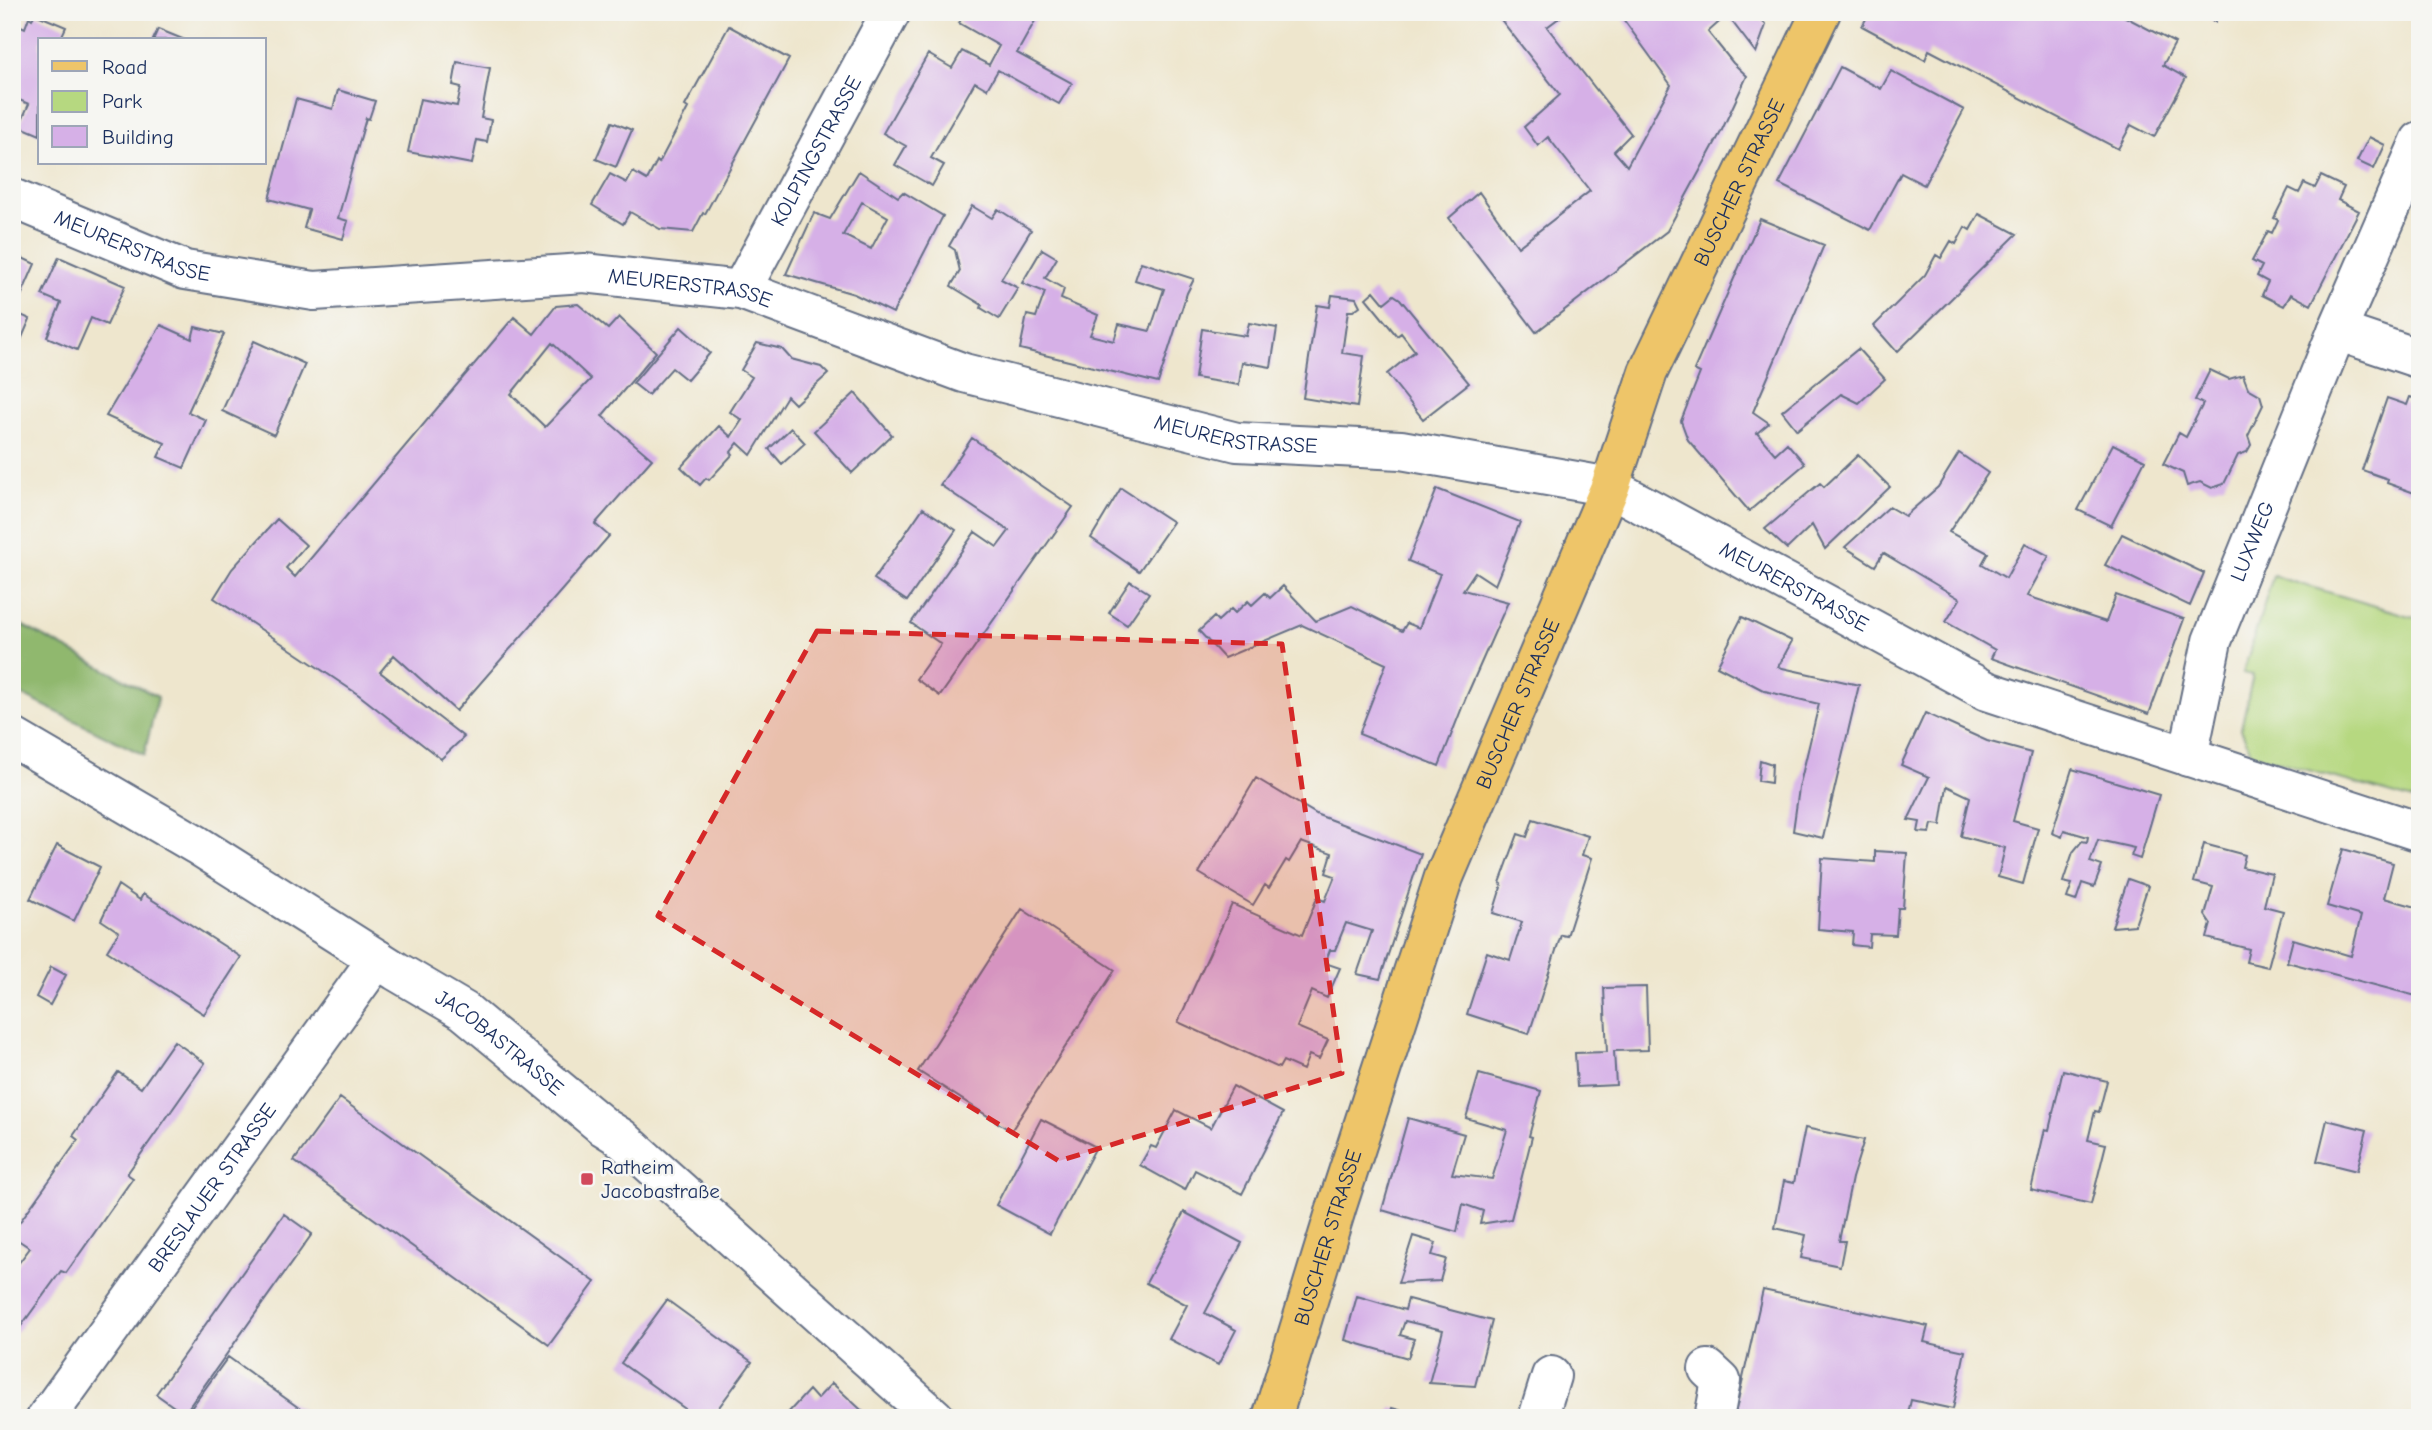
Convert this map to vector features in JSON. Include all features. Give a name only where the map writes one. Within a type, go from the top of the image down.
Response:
[{"type":"main road","name":"BUSCHER STRASSE","points":[[1272,1418],[1337,1206],[1444,877],[1610,487],[1648,372],[1821,12]]},
{"type":"street","name":"KOLPINGSTRASSE","points":[[741,290],[891,12]]},
{"type":"street","name":"LUXWEG","points":[[2188,757],[2212,641],[2337,331],[2418,152]]},
{"type":"street","name":"MEURERSTRASSE","points":[[12,198],[185,270],[314,291],[584,273],[741,290],[964,373],[1237,442],[1401,450],[1610,487],[1987,691],[2420,831]]},
{"type":"street","points":[[2337,331],[2420,359]]},
{"type":"street","name":"JACOBASTRASSE","points":[[12,737],[197,845],[464,1012],[604,1127],[620,1137],[935,1418]]},
{"type":"street","name":"BRESLAUER STRASSE","points":[[57,1414],[377,959]]},
{"type":"street","points":[[1708,1370],[1721,1381],[1714,1418]]},
{"type":"street","points":[[1538,1418],[1551,1376]]},
{"type":"highlighted area","points":[[817,631],[1282,644],[1342,1073],[1059,1161],[658,916]]},
{"type":"green space","points":[[2273,576],[2420,619],[2420,802],[2252,754],[2241,729],[2253,675],[2243,673]]},
{"type":"green space","points":[[12,620],[158,697],[144,755],[12,690]]},
{"type":"building","points":[[965,12],[1040,12],[1017,53],[1072,83],[1059,104],[998,70],[987,89],[975,82],[931,158],[944,165],[932,186],[895,165],[906,146],[883,133],[928,54],[952,68],[962,51],[989,65],[999,46],[959,23]]},
{"type":"building","points":[[1495,12],[1567,12],[1547,27],[1631,134],[1614,151],[1627,166],[1671,85],[1618,12],[1754,12],[1766,25],[1756,53],[1727,15],[1708,32],[1747,76],[1721,132],[1667,231],[1536,332],[1449,218],[1479,192],[1518,247],[1590,191],[1548,137],[1538,146],[1524,127],[1560,95]]},
{"type":"building","points":[[1870,12],[2116,12],[2175,43],[2163,65],[2186,78],[2154,137],[2131,125],[2118,149],[1929,50],[1925,60],[1862,26]]},
{"type":"building","points":[[2196,12],[2221,12],[2215,22]]},
{"type":"building","points":[[35,14],[66,27],[61,38],[38,38],[38,134],[19,126],[29,104],[12,97],[12,22],[25,28],[29,17],[32,19]]},
{"type":"building","points":[[729,26],[789,59],[693,232],[660,229],[630,212],[623,224],[592,205],[610,174],[627,183],[633,172],[647,180],[657,161],[659,163],[688,108],[685,106]]},
{"type":"building","points":[[158,29],[180,38],[154,38]]},
{"type":"building","points":[[457,62],[490,68],[481,118],[491,120],[487,142],[477,140],[472,164],[408,152],[420,99],[457,106],[461,87],[453,85]]},
{"type":"building","points":[[1840,67],[1881,89],[1891,71],[1964,110],[1924,185],[1901,173],[1870,230],[1779,184]]},
{"type":"building","points":[[338,90],[375,101],[369,119],[366,118],[338,218],[348,221],[343,239],[304,228],[309,210],[269,199],[296,99],[333,109]]},
{"type":"building","points":[[612,122],[632,130],[616,167],[596,159]]},
{"type":"building","points":[[2369,137],[2385,145],[2374,169],[2357,161]]},
{"type":"building","points":[[859,171],[898,197],[903,192],[943,216],[893,313],[854,294],[786,274],[814,213],[830,219]],"holes":[[[862,202],[888,217],[871,249],[843,235]]]},
{"type":"building","points":[[2321,176],[2344,187],[2338,200],[2359,211],[2311,305],[2291,294],[2284,306],[2262,295],[2268,282],[2257,276],[2262,266],[2252,261],[2268,231],[2272,233],[2278,220],[2274,218],[2289,188],[2299,193],[2304,183],[2315,188]]},
{"type":"building","points":[[972,206],[992,218],[998,209],[1031,230],[1001,279],[1018,288],[999,319],[951,286],[960,271],[955,250],[949,246]]},
{"type":"building","points":[[1979,214],[2017,234],[1897,352],[1874,326],[1925,275],[1936,255],[1941,258],[1951,241],[1956,244],[1965,227],[1970,230]]},
{"type":"building","points":[[1760,219],[1824,245],[1753,412],[1769,423],[1757,433],[1775,454],[1787,443],[1805,464],[1749,511],[1688,440],[1681,421],[1700,373],[1694,370]]},
{"type":"building","points":[[1042,249],[1057,258],[1045,278],[1064,289],[1061,299],[1098,315],[1090,335],[1114,341],[1119,324],[1150,331],[1164,289],[1135,280],[1141,262],[1194,279],[1158,383],[1020,349],[1027,315],[1036,317],[1045,292],[1022,283]]},
{"type":"building","points":[[12,253],[35,264],[14,312],[30,319],[15,354],[12,352]]},
{"type":"building","points":[[59,257],[125,286],[107,325],[91,318],[77,350],[47,337],[61,303],[42,295]]},
{"type":"building","points":[[1374,291],[1384,303],[1394,295],[1400,299],[1469,383],[1423,419],[1387,374],[1415,351],[1401,333],[1397,336],[1366,298]]},
{"type":"building","points":[[1332,295],[1356,298],[1360,306],[1348,311],[1342,353],[1364,356],[1357,407],[1303,398],[1317,305],[1330,307]]},
{"type":"building","points":[[578,304],[608,329],[619,317],[656,352],[602,416],[652,459],[595,524],[609,536],[456,711],[394,655],[380,672],[464,737],[441,759],[359,695],[214,598],[232,569],[277,519],[306,545],[286,568],[295,577],[514,317],[534,334],[556,306]],"holes":[[[552,343],[591,379],[545,427],[511,394]]]},
{"type":"building","points":[[1249,323],[1277,328],[1271,367],[1242,362],[1239,385],[1195,378],[1202,329],[1246,336]]},
{"type":"building","points":[[161,325],[192,339],[195,327],[224,334],[188,412],[206,420],[184,468],[158,457],[165,443],[106,416]]},
{"type":"building","points":[[681,327],[710,353],[687,380],[672,368],[648,395],[633,383]]},
{"type":"building","points":[[254,341],[305,364],[274,435],[222,411]]},
{"type":"building","points":[[757,343],[782,349],[791,359],[821,367],[828,374],[795,404],[787,396],[751,455],[738,443],[731,452],[733,454],[709,480],[706,478],[700,485],[681,467],[719,426],[731,437],[742,420],[730,412],[752,377],[741,370]]},
{"type":"building","points":[[1858,349],[1885,379],[1859,403],[1841,394],[1797,430],[1782,411]]},
{"type":"building","points":[[2210,370],[2229,379],[2243,375],[2248,388],[2260,395],[2263,405],[2248,436],[2251,445],[2247,452],[2238,455],[2224,484],[2212,488],[2200,482],[2187,486],[2183,473],[2163,464],[2179,433],[2186,437],[2203,404],[2195,400]]},
{"type":"building","points":[[855,393],[892,435],[852,473],[814,431]]},
{"type":"building","points":[[2410,397],[2420,400],[2420,495],[2362,470],[2387,398],[2407,405]]},
{"type":"building","points":[[791,428],[805,443],[782,464],[769,449]]},
{"type":"building","points":[[972,438],[1073,507],[940,696],[916,679],[941,644],[911,623],[975,532],[997,547],[1009,531],[940,485]]},
{"type":"building","points":[[2113,444],[2145,460],[2111,526],[2078,510]]},
{"type":"building","points":[[1959,453],[1988,473],[1949,532],[1988,553],[1982,564],[2006,578],[2025,543],[2049,556],[2027,596],[2106,622],[2116,595],[2184,619],[2149,714],[1991,658],[1995,650],[1946,622],[1960,599],[1883,553],[1875,566],[1845,547],[1889,507],[1905,516],[1938,487]]},
{"type":"building","points":[[1858,455],[1890,487],[1825,549],[1812,525],[1787,549],[1765,529],[1820,483],[1824,487]]},
{"type":"building","points":[[1121,488],[1173,522],[1139,571],[1091,538]]},
{"type":"building","points":[[1437,489],[1520,522],[1495,585],[1475,572],[1463,590],[1508,602],[1439,766],[1359,734],[1386,664],[1302,625],[1224,658],[1199,631],[1214,617],[1218,621],[1231,609],[1235,613],[1248,601],[1252,605],[1265,593],[1270,598],[1283,586],[1316,621],[1352,606],[1402,631],[1407,623],[1419,628],[1440,574],[1408,561]]},
{"type":"building","points":[[923,508],[956,530],[907,601],[874,579]]},
{"type":"building","points":[[2122,534],[2204,573],[2190,606],[2105,565]]},
{"type":"building","points":[[1130,581],[1149,593],[1127,625],[1109,613]]},
{"type":"building","points":[[1742,617],[1792,641],[1778,667],[1859,685],[1823,838],[1793,831],[1799,788],[1819,704],[1765,691],[1717,666]]},
{"type":"building","points":[[1925,713],[1987,741],[2031,753],[2013,821],[2038,828],[2023,884],[1998,877],[2005,848],[1961,836],[1970,797],[1947,786],[1941,825],[1932,824],[1930,833],[1918,832],[1920,822],[1908,820],[1929,777],[1901,765]]},
{"type":"building","points":[[1760,760],[1772,764],[1771,783],[1758,781]]},
{"type":"building","points":[[2072,769],[2159,795],[2140,859],[2131,856],[2134,848],[2098,840],[2090,862],[2102,866],[2094,887],[2082,883],[2076,901],[2067,898],[2072,884],[2063,882],[2073,852],[2082,841],[2087,842],[2088,837],[2064,830],[2062,837],[2052,833]]},
{"type":"building","points":[[1256,778],[1318,815],[1421,854],[1380,979],[1357,974],[1372,931],[1346,923],[1335,950],[1330,950],[1325,963],[1340,968],[1327,998],[1312,991],[1297,1027],[1328,1040],[1319,1059],[1309,1055],[1303,1070],[1283,1061],[1279,1068],[1178,1022],[1232,904],[1302,935],[1317,898],[1325,901],[1335,876],[1326,873],[1332,853],[1301,842],[1269,888],[1265,885],[1253,905],[1199,873]]},
{"type":"building","points":[[1533,819],[1588,836],[1582,855],[1592,858],[1567,936],[1561,935],[1529,1034],[1467,1014],[1487,952],[1510,960],[1522,922],[1493,913],[1502,884],[1500,883],[1518,834],[1527,837]]},
{"type":"building","points":[[2204,844],[2245,855],[2242,867],[2272,874],[2264,906],[2283,911],[2268,967],[2246,962],[2249,949],[2207,938],[2211,924],[2205,915],[2213,887],[2194,882]]},
{"type":"building","points":[[57,845],[100,867],[74,921],[30,899]]},
{"type":"building","points":[[2343,849],[2393,863],[2384,898],[2420,908],[2420,997],[2287,962],[2293,939],[2351,956],[2361,916],[2327,906]]},
{"type":"building","points":[[1875,851],[1907,853],[1903,908],[1898,908],[1896,935],[1870,934],[1869,947],[1852,945],[1853,932],[1818,929],[1822,858],[1875,862]]},
{"type":"building","points":[[2128,879],[2148,886],[2135,925],[2112,927]]},
{"type":"building","points":[[118,885],[140,900],[143,894],[241,957],[204,1014],[107,951],[119,932],[101,920]]},
{"type":"building","points":[[1022,909],[1115,970],[1011,1131],[918,1071]]},
{"type":"building","points":[[51,967],[66,975],[50,1005],[36,997]]},
{"type":"building","points":[[1646,987],[1648,1050],[1614,1051],[1616,1085],[1577,1087],[1575,1053],[1607,1052],[1604,988]]},
{"type":"building","points":[[174,1041],[205,1063],[127,1174],[133,1178],[66,1273],[61,1271],[16,1333],[12,1331],[12,1272],[30,1248],[12,1236],[12,1233],[78,1140],[73,1136],[118,1072],[141,1088]]},
{"type":"building","points":[[2063,1070],[2107,1081],[2099,1112],[2095,1111],[2088,1140],[2106,1144],[2091,1204],[2031,1190],[2045,1129],[2049,1130]]},
{"type":"building","points":[[1479,1074],[1541,1091],[1511,1219],[1480,1224],[1483,1211],[1463,1204],[1457,1232],[1382,1210],[1408,1118],[1464,1134],[1452,1174],[1492,1179],[1507,1130],[1466,1118]]},
{"type":"building","points":[[1233,1086],[1283,1113],[1242,1194],[1195,1170],[1185,1190],[1140,1165],[1151,1146],[1156,1148],[1176,1110],[1211,1128]]},
{"type":"building","points":[[340,1098],[595,1282],[549,1345],[294,1161]]},
{"type":"building","points":[[1041,1119],[1096,1147],[1050,1234],[996,1205]]},
{"type":"building","points":[[2327,1120],[2367,1130],[2357,1171],[2317,1161]]},
{"type":"building","points":[[1805,1128],[1864,1140],[1852,1178],[1839,1241],[1845,1241],[1840,1266],[1801,1258],[1806,1235],[1775,1228],[1784,1181],[1794,1183]]},
{"type":"building","points":[[1184,1212],[1242,1243],[1205,1313],[1236,1330],[1218,1365],[1169,1339],[1187,1305],[1146,1283]]},
{"type":"building","points":[[284,1214],[312,1234],[184,1414],[156,1394]]},
{"type":"building","points":[[1413,1236],[1436,1243],[1432,1255],[1446,1259],[1440,1281],[1398,1283]]},
{"type":"building","points":[[1763,1290],[1928,1326],[1924,1342],[1965,1351],[1953,1409],[1911,1400],[1907,1418],[1734,1418]]},
{"type":"building","points":[[1357,1296],[1405,1310],[1408,1299],[1492,1321],[1475,1386],[1429,1383],[1443,1330],[1405,1321],[1400,1335],[1414,1339],[1408,1358],[1345,1340]]},
{"type":"building","points":[[667,1300],[752,1362],[711,1418],[698,1418],[621,1363]]},
{"type":"building","points":[[228,1357],[313,1418],[184,1418]]},
{"type":"building","points":[[832,1383],[870,1418],[792,1418],[787,1414],[809,1390],[817,1399]]},
{"type":"building","points":[[1392,1408],[1424,1417],[1424,1418],[1389,1418]]},
{"type":"place","name":"Ratheim Jacobastraße","points":[[587,1179]]}]
